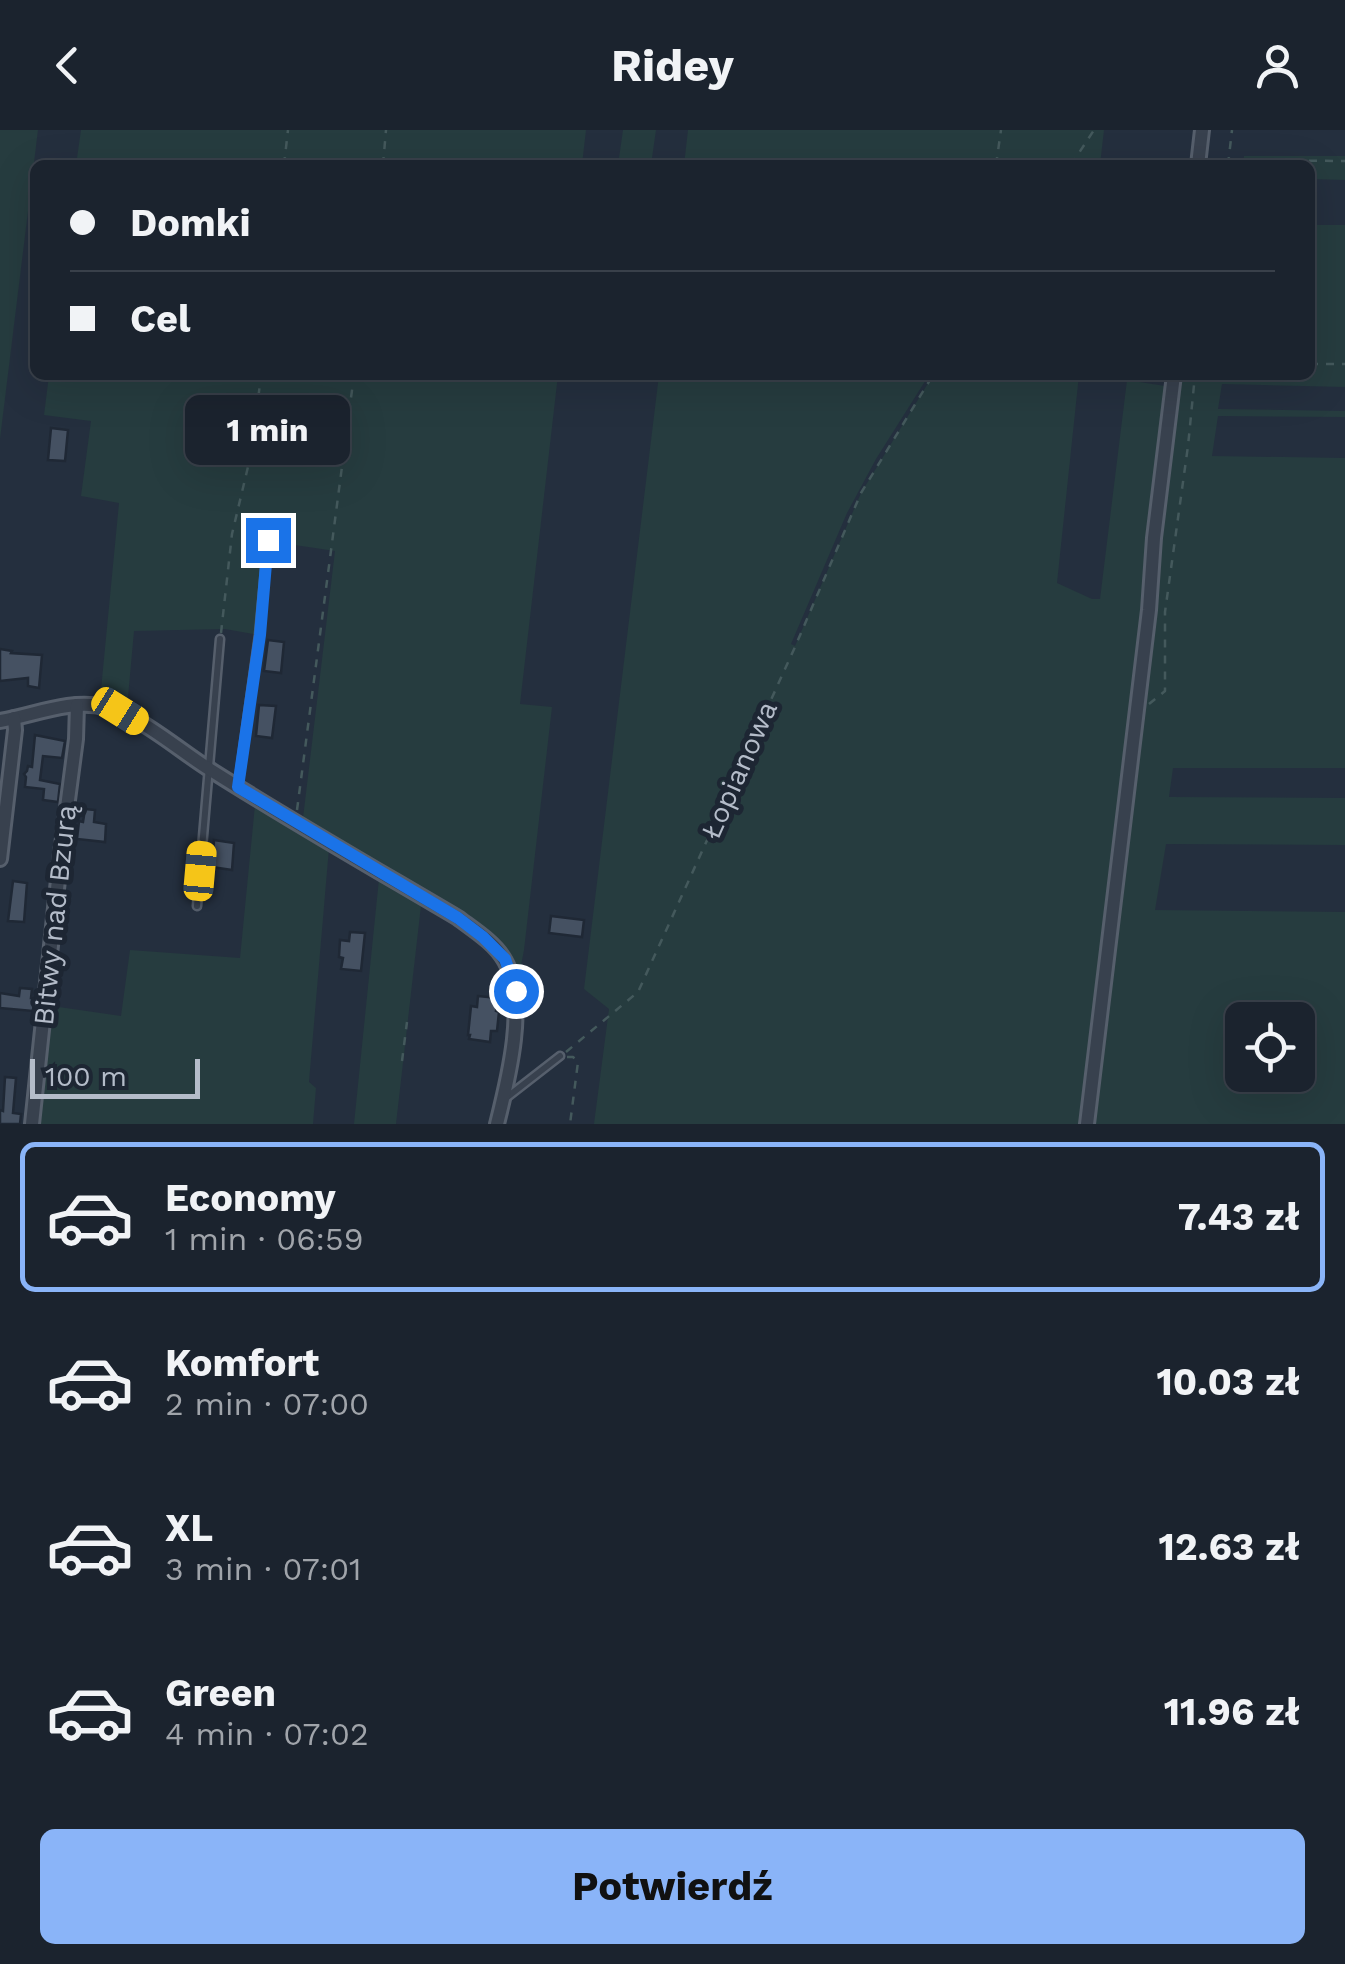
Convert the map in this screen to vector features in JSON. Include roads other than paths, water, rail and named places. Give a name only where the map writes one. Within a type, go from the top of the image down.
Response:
[{"type":"street","points":[[1199,160],[1202,130]]},
{"type":"street","points":[[1086,1124],[1173,380]]},
{"type":"street","points":[[0,859],[15,730],[7,719],[76,706],[120,711],[238,787],[458,918],[505,959],[516,991],[513,1051],[497,1124]]},
{"type":"street","name":"Bitwy nad Bzurą","points":[[32,1124],[76,706]]},
{"type":"lane","points":[[238,787],[260,635],[268,540]]},
{"type":"lane","points":[[197,906],[220,639]]},
{"type":"lane","points":[[503,1100],[560,1056]]}]
